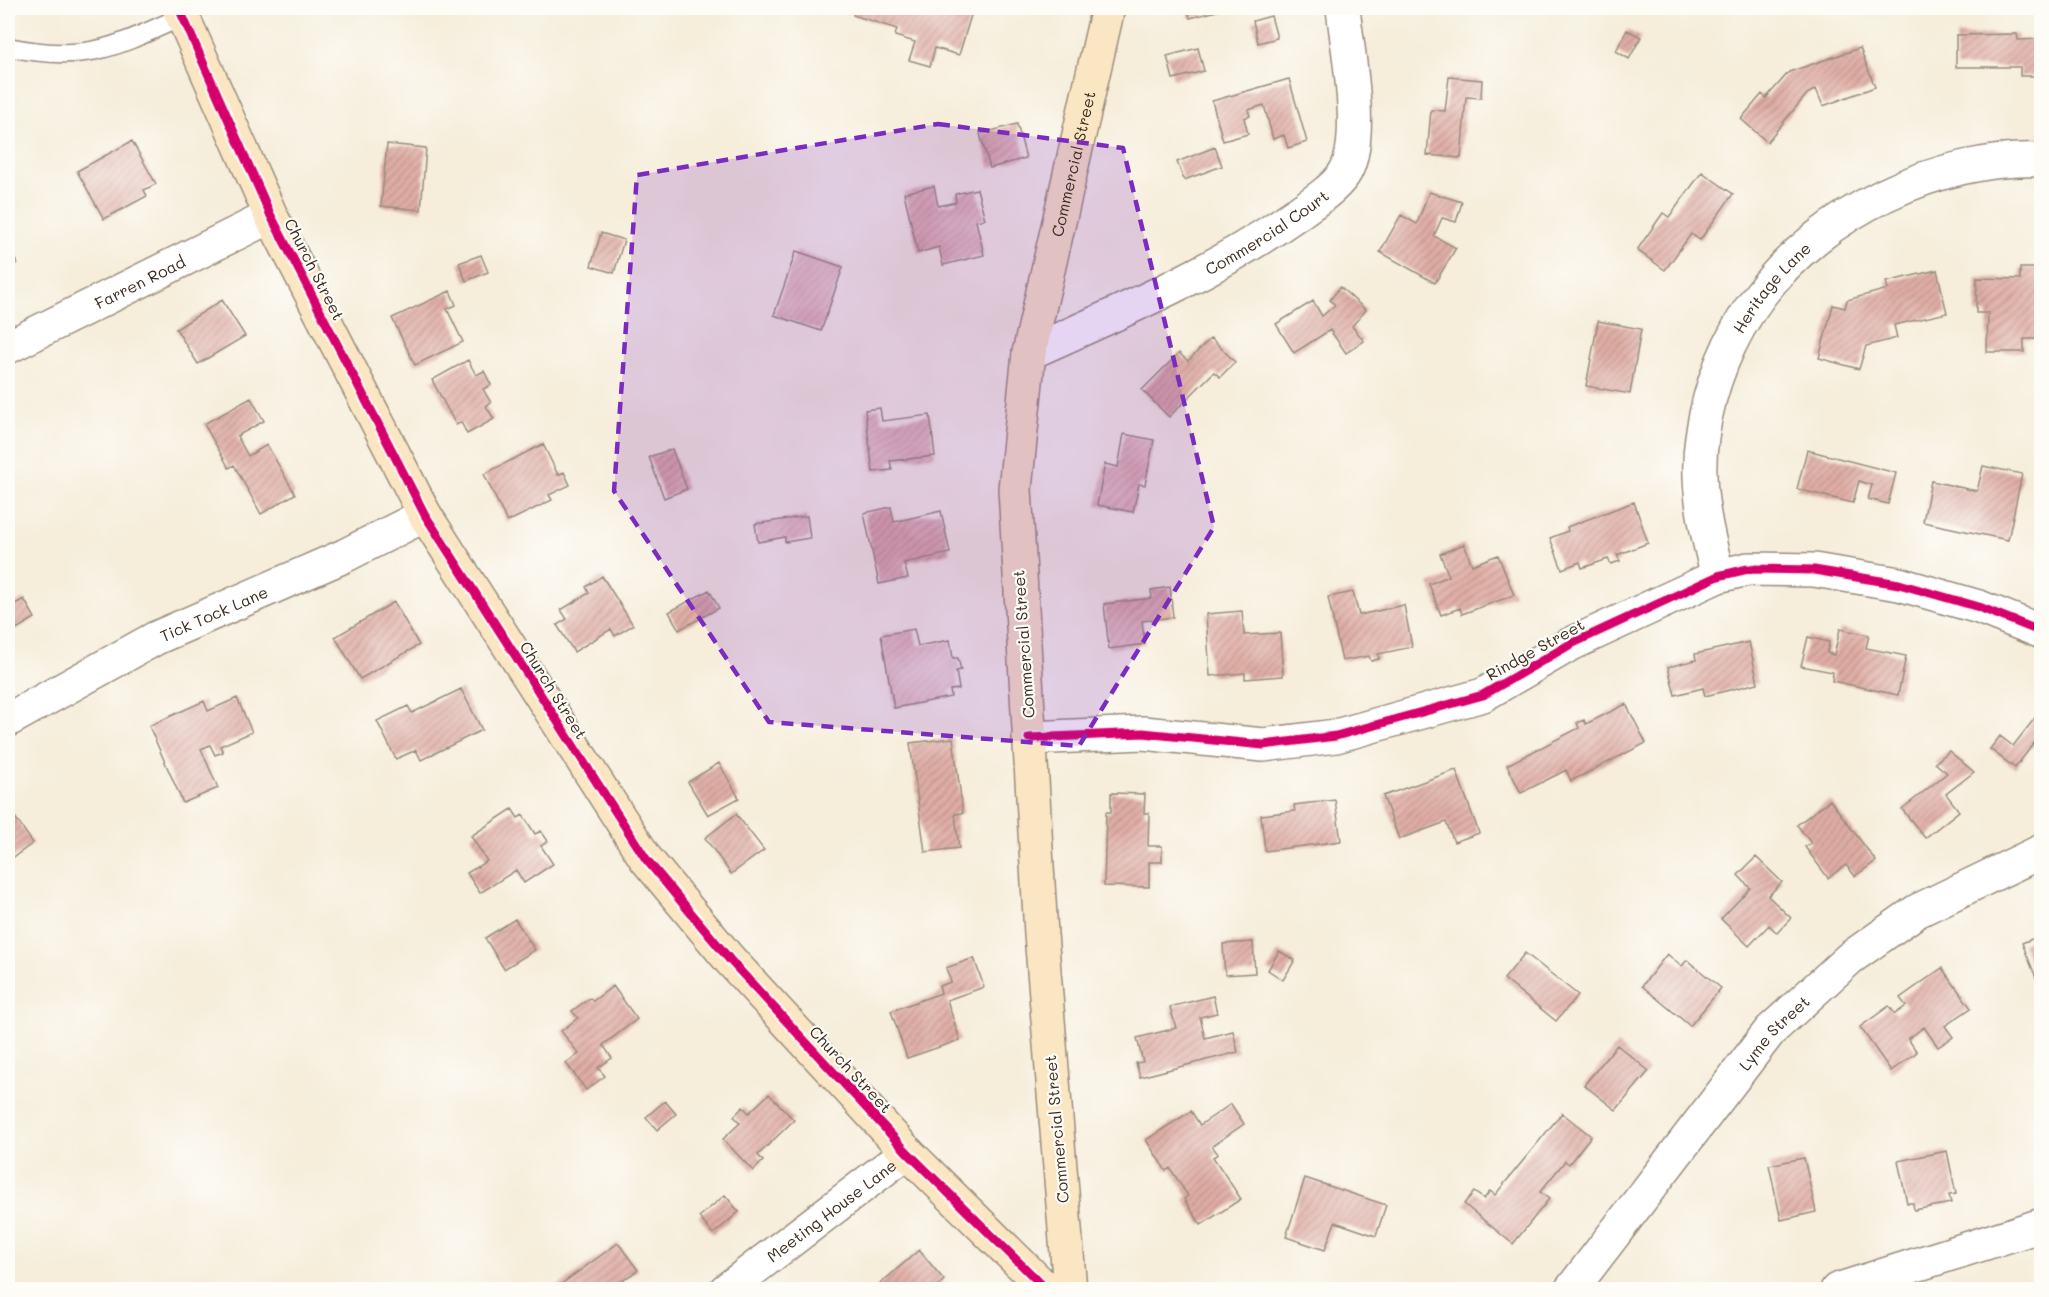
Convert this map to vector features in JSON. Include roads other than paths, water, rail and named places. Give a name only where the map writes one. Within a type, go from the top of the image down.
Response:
[{"type":"street","name":"Commercial Street","points":[[1070,1290],[1041,934],[1015,489],[1029,353],[1108,8]]},
{"type":"street","name":"Commercial Court","points":[[1029,353],[1191,278],[1268,234],[1312,203],[1344,173],[1356,133],[1343,8]]},
{"type":"street","name":"Church Street","points":[[181,12],[271,216],[425,515],[646,859],[730,960],[907,1152],[1047,1290]]},
{"type":"street","name":"Heritage Lane","points":[[1719,576],[1702,503],[1702,438],[1710,397],[1722,361],[1760,294],[1791,261],[1859,207],[1900,188],[1982,162],[2042,160]]},
{"type":"street","name":"Farren Road","points":[[8,347],[271,216]]},
{"type":"street","name":"Tick Tock Lane","points":[[8,720],[156,638],[334,561],[425,515]]},
{"type":"street","name":"Rindge Street","points":[[1029,738],[1143,733],[1263,746],[1336,736],[1484,695],[1569,645],[1719,576],[1748,569],[1853,575],[1933,592],[2042,632]]},
{"type":"street","name":"Lyme Street","points":[[1571,1290],[1770,1031],[1850,958],[1917,911],[2042,851]]},
{"type":"street","name":"Meeting House Lane","points":[[726,1290],[907,1152]]},
{"type":"street","points":[[1837,1290],[2042,1225]]},
{"type":"lane","points":[[8,47],[46,54],[96,52],[123,43],[181,12]]}]
